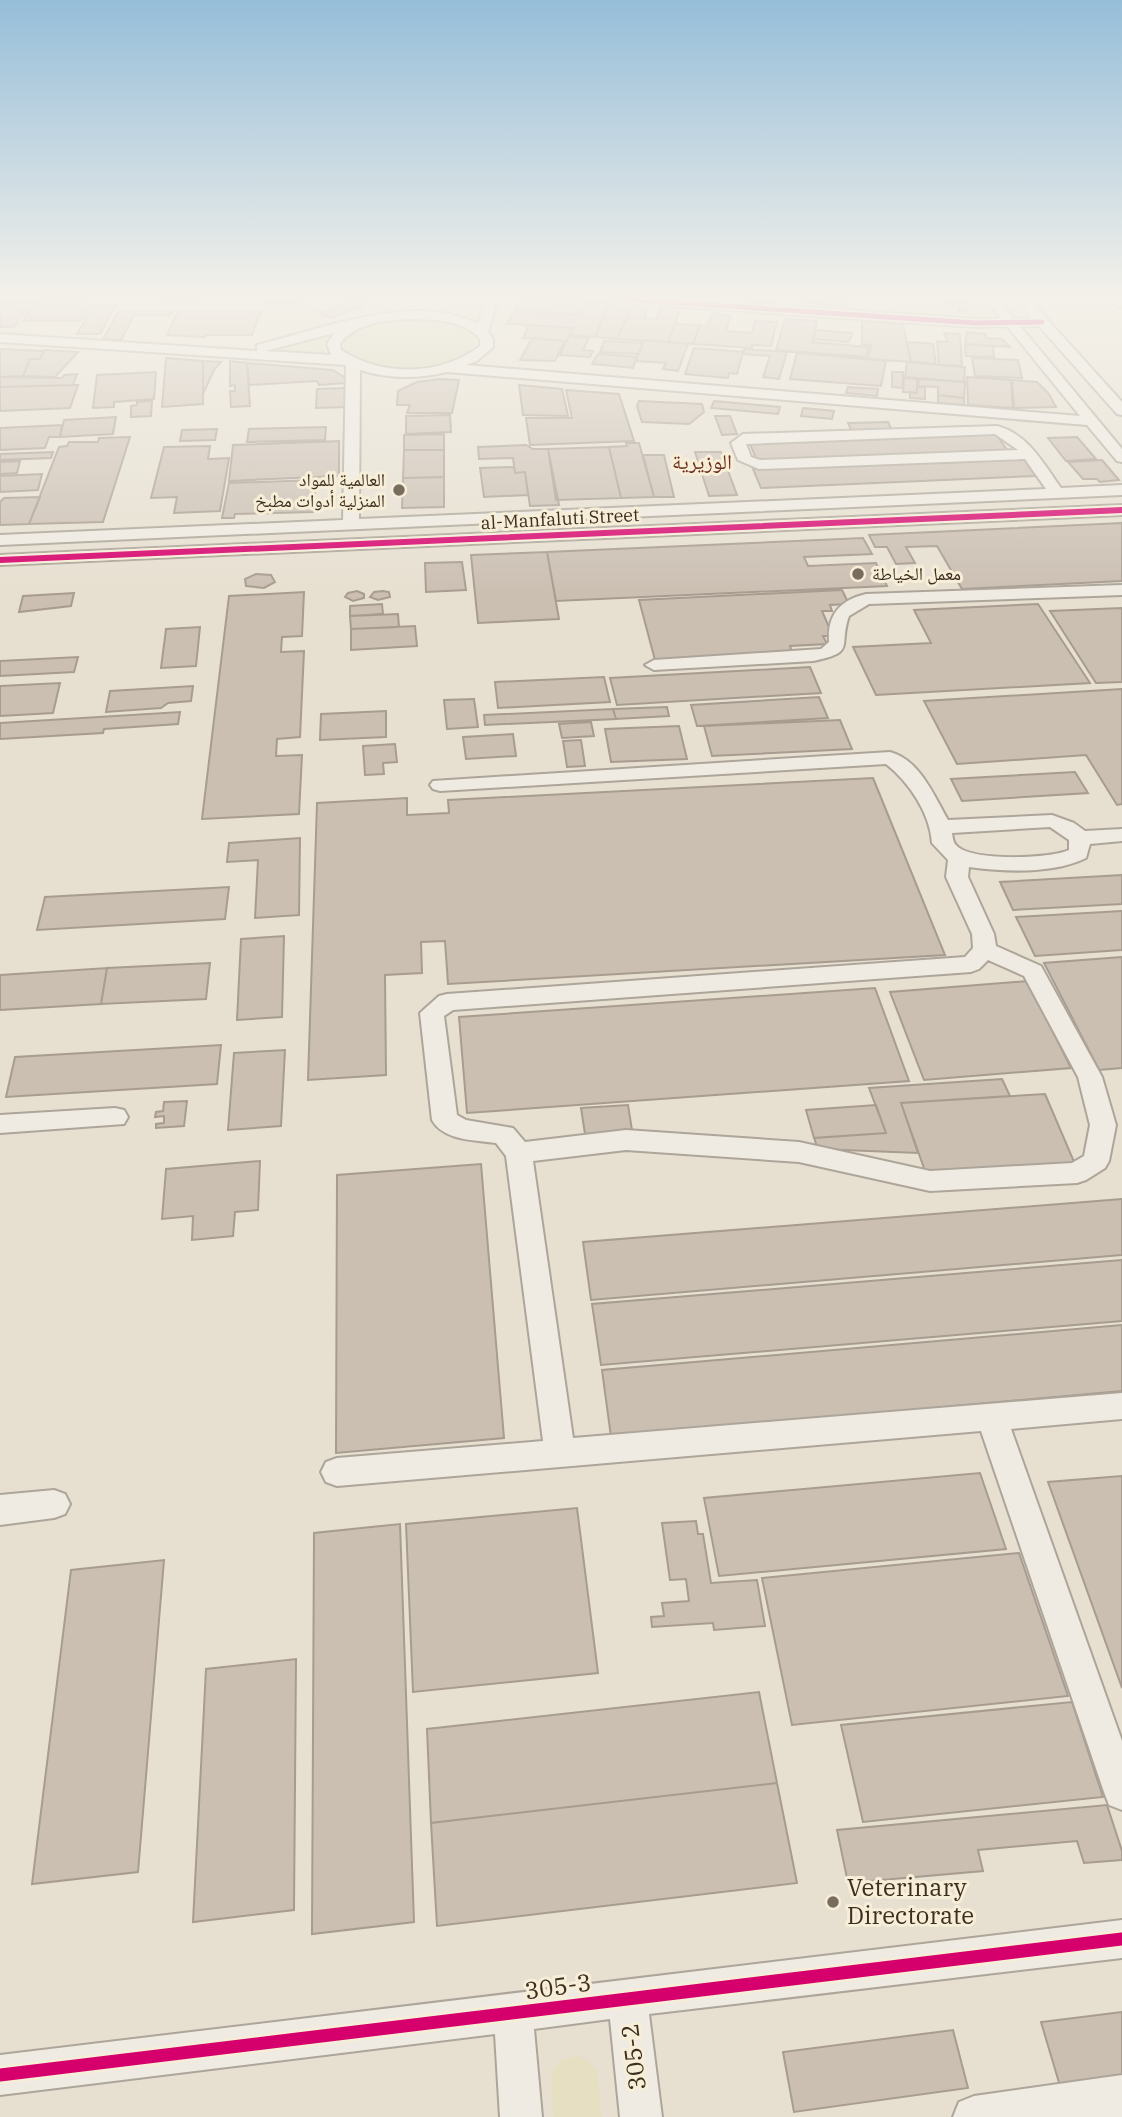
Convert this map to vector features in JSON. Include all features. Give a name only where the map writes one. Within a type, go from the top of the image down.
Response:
[{"type":"street","points":[[351,523],[364,397]]},
{"type":"street","points":[[797,397],[1091,421]]},
{"type":"street","points":[[1072,397],[1122,458]]},
{"type":"street","points":[[1109,397],[1122,411]]},
{"type":"street","points":[[1028,454],[759,465],[745,460],[738,443],[743,438],[997,430],[1009,433],[1028,454],[1057,494]]},
{"type":"street","name":"al-Manfaluti Street","points":[[0,540],[1122,490]]},
{"type":"street","points":[[939,500],[951,518]]},
{"type":"street","points":[[762,507],[769,526]]},
{"type":"street","name":"al-Manfaluti Street","points":[[0,560],[1122,510]]},
{"type":"street","points":[[463,519],[463,539]]},
{"type":"street","points":[[654,665],[827,653],[838,643],[836,624],[845,609],[866,599],[1122,590]]},
{"type":"street","points":[[440,785],[890,758],[911,774],[941,827],[939,836],[944,846],[959,860],[983,864],[1067,859],[1079,853],[1080,838]]},
{"type":"street","points":[[941,827],[1052,821],[1068,827],[1080,838],[1122,835]]},
{"type":"street","points":[[559,1455],[519,1153],[503,1135],[461,1129],[445,1120],[432,1013],[447,1002],[971,964],[985,950],[984,934],[957,877],[959,860]]},
{"type":"street","points":[[519,1153],[626,1140],[799,1152],[930,1181],[1077,1173],[1096,1161],[1104,1125],[1090,1077],[1033,971],[985,950]]},
{"type":"street","points":[[0,1124],[116,1118]]},
{"type":"street","points":[[337,1472],[1122,1406]]},
{"type":"street","points":[[992,1418],[1122,1792]]},
{"type":"street","points":[[0,1510],[54,1504]]},
{"type":"street","name":"305-3","points":[[0,2075],[627,1997],[1122,1940]]},
{"type":"street","name":"305-2","points":[[627,1997],[641,2117]]},
{"type":"street","points":[[513,2012],[521,2117]]},
{"type":"street","points":[[974,2117],[1027,2113],[1122,2096]]},
{"type":"shaded area","points":[[578,2056],[588,2061],[597,2071],[602,2117],[553,2117],[551,2072],[560,2060]]},
{"type":"building","points":[[0,397],[74,397],[70,408],[0,411]]},
{"type":"building","points":[[94,397],[154,397],[154,399],[114,402],[114,407],[93,408]]},
{"type":"building","points":[[163,397],[203,397],[203,404],[162,407]]},
{"type":"building","points":[[230,397],[249,397],[250,406],[231,407]]},
{"type":"building","points":[[317,397],[346,397],[346,407],[316,408]]},
{"type":"building","points":[[398,397],[455,397],[452,413],[407,413],[410,405],[397,405]]},
{"type":"building","points":[[521,397],[564,397],[568,416],[523,415]]},
{"type":"building","points":[[567,397],[620,397],[634,441],[530,445],[526,418],[572,418]]},
{"type":"building","points":[[938,397],[964,398],[964,405],[938,403]]},
{"type":"building","points":[[968,397],[1012,397],[1013,408],[968,405]]},
{"type":"building","points":[[1013,397],[1051,397],[1056,407],[1014,408]]},
{"type":"building","points":[[152,401],[151,416],[131,417],[131,406],[137,405],[137,402]]},
{"type":"building","points":[[639,401],[702,404],[704,412],[689,424],[642,422],[637,406]]},
{"type":"building","points":[[714,401],[780,407],[778,414],[711,408]]},
{"type":"building","points":[[803,408],[834,411],[832,419],[801,416]]},
{"type":"building","points":[[450,415],[451,432],[406,434],[406,416]]},
{"type":"building","points":[[715,416],[730,416],[737,434],[722,435]]},
{"type":"building","points":[[116,417],[113,434],[60,437],[64,420]]},
{"type":"building","points":[[888,422],[893,433],[853,434],[848,423]]},
{"type":"building","points":[[62,425],[60,437],[49,437],[45,448],[0,450],[0,428]]},
{"type":"building","points":[[326,427],[325,440],[247,442],[249,429]]},
{"type":"building","points":[[217,429],[215,440],[180,441],[182,430]]},
{"type":"building","points":[[444,434],[444,450],[404,450],[404,435]]},
{"type":"building","points":[[996,434],[1007,450],[757,461],[750,444]]},
{"type":"building","points":[[130,437],[103,522],[29,524],[59,447],[67,446],[69,442],[98,442],[99,438]]},
{"type":"building","points":[[1077,437],[1096,459],[1066,461],[1048,438]]},
{"type":"building","points":[[339,441],[339,476],[229,481],[233,445]]},
{"type":"building","points":[[626,443],[639,443],[654,497],[621,498],[609,447],[627,446]]},
{"type":"building","points":[[526,445],[533,449],[548,449],[559,505],[530,506],[525,472],[515,473],[513,458],[479,459],[478,447]]},
{"type":"building","points":[[210,446],[208,459],[229,458],[220,511],[174,513],[177,497],[151,498],[164,447]]},
{"type":"building","points":[[609,447],[621,498],[556,500],[548,449]]},
{"type":"building","points":[[404,450],[444,450],[444,477],[403,478]]},
{"type":"building","points":[[53,452],[51,458],[0,460],[0,454]]},
{"type":"building","points":[[695,452],[721,452],[737,495],[709,496]]},
{"type":"building","points":[[643,455],[664,455],[674,497],[654,497]]},
{"type":"building","points":[[1023,458],[1036,476],[761,488],[753,469]]},
{"type":"building","points":[[1102,460],[1119,480],[1100,482],[1097,479],[1083,479],[1068,462]]},
{"type":"building","points":[[20,461],[17,473],[0,474],[0,462]]},
{"type":"building","points":[[514,467],[515,473],[525,472],[528,495],[484,497],[480,468]]},
{"type":"building","points":[[42,474],[38,490],[0,492],[0,476]]},
{"type":"building","points":[[444,477],[444,507],[402,508],[403,478]]},
{"type":"building","points":[[316,480],[313,512],[235,514],[234,518],[222,518],[229,483]]},
{"type":"building","points":[[40,497],[29,524],[0,525],[0,502],[4,498]]},
{"type":"building","points":[[1122,523],[1122,581],[962,589],[937,546],[906,547],[915,563],[896,564],[887,547],[875,547],[869,535]]},
{"type":"building","points":[[863,538],[872,554],[804,557],[808,566],[876,563],[887,586],[556,601],[547,552]]},
{"type":"building","points":[[547,552],[559,619],[478,623],[471,555]]},
{"type":"building","points":[[462,562],[466,590],[426,592],[425,563]]},
{"type":"building","points":[[256,574],[271,575],[275,582],[264,588],[246,586],[245,579]]},
{"type":"building","points":[[842,590],[849,604],[830,605],[832,611],[822,611],[833,636],[823,636],[827,644],[790,646],[794,657],[656,664],[639,600]]},
{"type":"building","points":[[357,591],[364,594],[364,598],[353,601],[345,597],[348,593]]},
{"type":"building","points":[[304,592],[302,636],[282,637],[281,652],[304,651],[300,737],[277,739],[276,756],[302,755],[299,814],[202,819],[229,596]]},
{"type":"building","points":[[374,592],[389,592],[390,597],[378,600],[370,597]]},
{"type":"building","points":[[74,593],[71,606],[19,612],[23,596]]},
{"type":"building","points":[[382,604],[383,614],[350,616],[350,606]]},
{"type":"building","points":[[1038,604],[1090,683],[876,695],[853,647],[931,643],[914,610]]},
{"type":"building","points":[[1122,608],[1122,682],[1096,683],[1050,611]]},
{"type":"building","points":[[398,614],[399,627],[351,629],[350,616]]},
{"type":"building","points":[[415,626],[417,646],[351,650],[351,629]]},
{"type":"building","points":[[200,627],[196,666],[161,668],[166,629]]},
{"type":"building","points":[[78,657],[74,672],[0,676],[0,661]]},
{"type":"building","points":[[810,667],[821,693],[617,705],[610,678]]},
{"type":"building","points":[[604,677],[610,702],[498,708],[495,682]]},
{"type":"building","points":[[60,683],[53,713],[0,716],[0,686]]},
{"type":"building","points":[[193,686],[191,701],[168,703],[161,708],[106,712],[110,691]]},
{"type":"building","points":[[1122,689],[1122,804],[1117,805],[1086,755],[957,764],[924,701]]},
{"type":"building","points":[[819,697],[828,718],[697,726],[691,705]]},
{"type":"building","points":[[474,699],[478,727],[447,729],[444,700]]},
{"type":"building","points":[[667,707],[669,716],[616,719],[613,709]]},
{"type":"building","points":[[613,709],[616,719],[485,725],[484,715]]},
{"type":"building","points":[[386,711],[386,737],[320,740],[321,714]]},
{"type":"building","points":[[180,712],[178,724],[104,729],[103,733],[0,739],[0,723]]},
{"type":"building","points":[[840,720],[852,749],[712,756],[704,726]]},
{"type":"building","points":[[591,722],[594,736],[562,738],[559,724]]},
{"type":"building","points":[[679,726],[687,759],[611,762],[605,729]]},
{"type":"building","points":[[513,734],[516,756],[466,759],[463,737]]},
{"type":"building","points":[[581,740],[585,766],[567,767],[563,741]]},
{"type":"building","points":[[395,744],[397,762],[383,763],[384,774],[365,775],[363,746]]},
{"type":"building","points":[[1075,772],[1088,793],[962,801],[951,779]]},
{"type":"building","points":[[873,778],[945,955],[448,984],[445,941],[421,942],[422,973],[385,975],[386,1075],[308,1080],[317,803],[407,798],[407,815],[449,813],[448,800]]},
{"type":"building","points":[[300,838],[299,915],[255,918],[258,860],[227,862],[229,843]]},
{"type":"building","points":[[1122,875],[1122,904],[1013,910],[1000,882]]},
{"type":"building","points":[[229,887],[225,919],[37,930],[45,897]]},
{"type":"building","points":[[1122,911],[1122,950],[1035,956],[1016,917]]},
{"type":"building","points":[[284,936],[282,1017],[237,1020],[241,939]]},
{"type":"building","points":[[1122,957],[1122,1068],[1099,1070],[1044,963]]},
{"type":"building","points":[[210,963],[206,999],[101,1004],[107,968]]},
{"type":"building","points":[[107,968],[101,1004],[0,1010],[0,975]]},
{"type":"building","points":[[1028,981],[1071,1068],[924,1080],[890,992]]},
{"type":"building","points":[[875,988],[909,1081],[467,1113],[459,1017]]},
{"type":"building","points":[[221,1045],[217,1084],[6,1097],[15,1057]]},
{"type":"building","points":[[285,1050],[281,1126],[228,1130],[234,1053]]},
{"type":"building","points":[[1002,1079],[1010,1096],[901,1103],[918,1153],[818,1149],[814,1138],[886,1133],[869,1088]]},
{"type":"building","points":[[1045,1094],[1075,1164],[926,1174],[901,1103]]},
{"type":"building","points":[[187,1101],[184,1126],[156,1128],[156,1124],[164,1123],[164,1116],[155,1117],[156,1112],[163,1111],[164,1102]]},
{"type":"building","points":[[628,1105],[632,1130],[585,1134],[581,1108]]},
{"type":"building","points":[[876,1105],[886,1133],[814,1138],[806,1110]]},
{"type":"building","points":[[260,1161],[258,1210],[235,1212],[233,1236],[192,1240],[193,1216],[162,1219],[166,1169]]},
{"type":"building","points":[[481,1164],[504,1438],[336,1453],[337,1175]]},
{"type":"building","points":[[1122,1199],[1122,1255],[591,1300],[583,1242]]},
{"type":"building","points":[[1122,1260],[1122,1321],[601,1365],[592,1304]]},
{"type":"building","points":[[1122,1325],[1122,1391],[611,1437],[602,1370]]},
{"type":"building","points":[[980,1473],[1006,1549],[719,1576],[704,1498]]},
{"type":"building","points":[[1122,1476],[1122,1688],[1048,1482]]},
{"type":"building","points":[[577,1508],[598,1673],[413,1692],[406,1524]]},
{"type":"building","points":[[696,1521],[698,1534],[703,1534],[711,1583],[757,1580],[765,1626],[714,1630],[713,1623],[652,1627],[651,1617],[664,1616],[662,1603],[689,1601],[686,1579],[670,1580],[662,1523]]},
{"type":"building","points":[[400,1524],[414,1922],[312,1934],[314,1533]]},
{"type":"building","points":[[1019,1553],[1068,1696],[792,1725],[762,1578]]},
{"type":"building","points":[[164,1560],[138,1872],[32,1884],[71,1570]]},
{"type":"building","points":[[296,1659],[294,1910],[193,1922],[206,1669]]},
{"type":"building","points":[[759,1692],[777,1783],[431,1823],[427,1729]]},
{"type":"building","points":[[1072,1702],[1103,1797],[863,1822],[841,1725]]},
{"type":"building","points":[[777,1783],[797,1883],[437,1926],[431,1823]]},
{"type":"building","points":[[1107,1805],[1122,1851],[1122,1860],[1084,1863],[1077,1841],[978,1850],[983,1871],[848,1883],[837,1830]]},
{"type":"building","points":[[1122,2012],[1122,2078],[1060,2086],[1041,2022]]},
{"type":"building","points":[[953,2030],[968,2088],[794,2112],[783,2052]]},
{"type":"cycle path","points":[[0,560],[1122,510]]},
{"type":"cycle path","points":[[0,2075],[1122,1939]]},
{"type":"place","name":"العالمية للمواد المنزلية أدوات مطبخ","points":[[399,490]]},
{"type":"place","name":"معمل الخياطة","points":[[858,574]]},
{"type":"place","name":"Veterinary Directorate","points":[[833,1902]]},
{"type":"district","name":"الوزيرية","points":[[702,462]]}]
